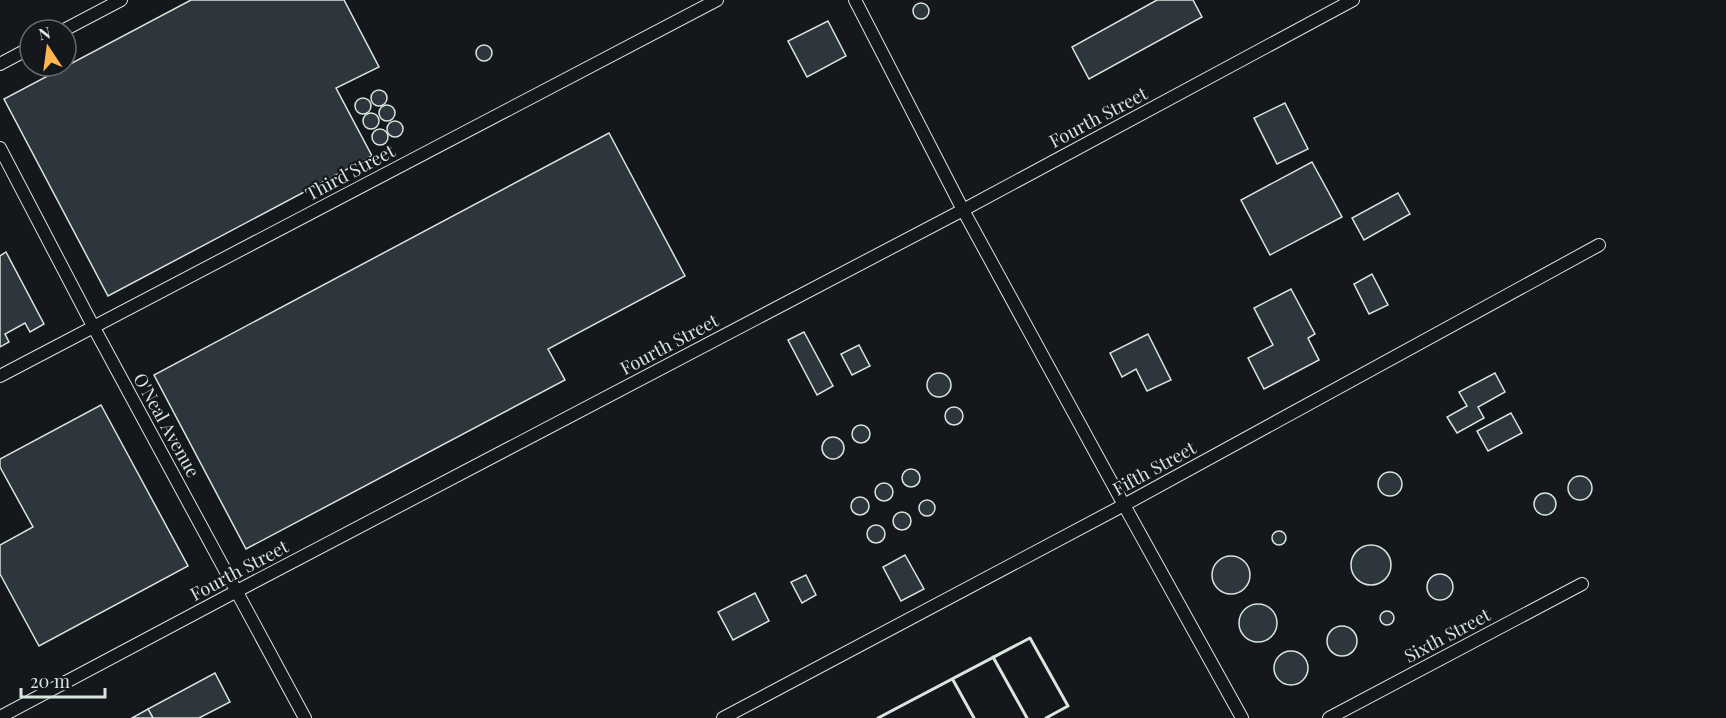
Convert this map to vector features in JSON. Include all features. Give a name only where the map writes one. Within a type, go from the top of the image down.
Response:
[{"type":"lane","points":[[78,23],[121,0]]},
{"type":"lane","name":"Third Street","points":[[0,376],[717,0]]},
{"type":"lane","points":[[855,0],[963,210],[1242,718]]},
{"type":"lane","name":"Fourth Street","points":[[0,717],[963,210],[1353,0]]},
{"type":"lane","points":[[0,64],[18,54]]},
{"type":"lane","name":"O'Neal Avenue","points":[[0,148],[304,718]]},
{"type":"lane","name":"Fifth Street","points":[[723,718],[1124,505],[1599,245]]},
{"type":"lane","name":"Sixth Street","points":[[1329,718],[1582,584]]},
{"type":"building","points":[[191,0],[344,0],[379,67],[336,88],[372,156],[108,296],[4,99],[44,78],[78,78],[78,60]]},
{"type":"building","points":[[1157,0],[1193,0],[1202,17],[1089,79],[1072,47]]},
{"type":"building","points":[[921,3],[929,11],[921,19],[913,11]]},
{"type":"building","points":[[828,21],[846,56],[807,77],[788,41]]},
{"type":"building","points":[[484,45],[492,53],[484,61],[476,53]]},
{"type":"building","points":[[379,90],[387,98],[379,106],[371,98]]},
{"type":"building","points":[[363,98],[371,106],[363,114],[355,106]]},
{"type":"building","points":[[1285,103],[1308,149],[1277,164],[1254,118]]},
{"type":"building","points":[[387,105],[395,113],[387,121],[379,113]]},
{"type":"building","points":[[371,113],[379,121],[371,129],[363,121]]},
{"type":"building","points":[[395,121],[403,129],[395,137],[387,129]]},
{"type":"building","points":[[380,129],[388,137],[380,145],[372,137]]},
{"type":"building","points":[[609,133],[685,276],[548,349],[565,380],[246,549],[154,375]]},
{"type":"building","points":[[1312,162],[1342,217],[1270,255],[1241,200]]},
{"type":"building","points":[[1398,193],[1410,214],[1364,240],[1352,218]]},
{"type":"building","points":[[6,252],[44,324],[30,332],[25,323],[5,334],[9,342],[0,347],[0,256]]},
{"type":"building","points":[[1372,274],[1388,305],[1369,314],[1354,284]]},
{"type":"building","points":[[1291,289],[1315,334],[1308,338],[1319,360],[1264,389],[1248,358],[1273,345],[1254,308]]},
{"type":"building","points":[[804,332],[833,386],[817,395],[788,340]]},
{"type":"building","points":[[1148,334],[1171,380],[1147,391],[1136,369],[1122,377],[1110,353]]},
{"type":"building","points":[[859,345],[870,366],[852,375],[841,354]]},
{"type":"building","points":[[939,373],[948,376],[951,385],[948,394],[939,397],[930,394],[927,385],[930,376]]},
{"type":"building","points":[[1495,373],[1505,392],[1478,407],[1484,418],[1457,433],[1447,417],[1467,406],[1459,392]]},
{"type":"building","points":[[101,405],[188,566],[39,646],[0,574],[0,545],[33,527],[0,467],[0,459]]},
{"type":"building","points":[[950,407],[958,407],[963,412],[961,423],[950,425],[945,420],[945,412]]},
{"type":"building","points":[[1511,413],[1522,433],[1488,451],[1477,431]]},
{"type":"building","points":[[857,425],[865,425],[870,430],[868,441],[857,443],[852,438],[852,430]]},
{"type":"building","points":[[833,437],[843,444],[844,448],[837,458],[833,459],[823,452],[822,448],[829,438]]},
{"type":"building","points":[[911,469],[917,472],[920,478],[917,484],[911,487],[905,484],[902,478],[905,472]]},
{"type":"building","points":[[1390,472],[1395,473],[1401,479],[1401,489],[1395,495],[1390,496],[1385,495],[1379,489],[1378,484],[1379,479],[1385,473]]},
{"type":"building","points":[[1575,476],[1585,476],[1592,483],[1592,493],[1585,500],[1575,500],[1568,493],[1568,483]]},
{"type":"building","points":[[880,483],[888,483],[893,488],[891,499],[880,501],[875,496],[875,488]]},
{"type":"building","points":[[1545,493],[1553,496],[1556,504],[1553,512],[1545,515],[1537,512],[1534,504],[1537,496]]},
{"type":"building","points":[[856,497],[864,497],[869,502],[867,513],[856,515],[851,510],[851,502]]},
{"type":"building","points":[[927,500],[933,502],[935,508],[933,514],[927,516],[921,514],[919,508],[921,502]]},
{"type":"building","points":[[898,512],[906,512],[911,517],[909,528],[898,530],[893,525],[893,517]]},
{"type":"building","points":[[876,525],[882,528],[885,534],[882,540],[876,543],[870,540],[867,534],[870,528]]},
{"type":"building","points":[[1276,531],[1282,531],[1286,538],[1282,545],[1276,545],[1272,541],[1272,535]]},
{"type":"building","points":[[1371,545],[1379,546],[1385,551],[1390,557],[1390,573],[1385,579],[1379,584],[1371,585],[1363,584],[1357,579],[1352,573],[1351,565],[1352,557],[1357,551],[1363,546]]},
{"type":"building","points":[[905,555],[924,589],[901,601],[883,567]]},
{"type":"building","points":[[1231,556],[1238,557],[1244,562],[1249,568],[1249,582],[1244,588],[1238,593],[1231,594],[1224,593],[1218,588],[1213,582],[1212,575],[1213,568],[1218,562],[1224,557]]},
{"type":"building","points":[[1440,574],[1449,578],[1453,587],[1449,596],[1440,600],[1431,596],[1427,587],[1431,578]]},
{"type":"building","points":[[806,575],[816,595],[802,603],[791,582]]},
{"type":"building","points":[[755,593],[769,621],[733,640],[718,612]]},
{"type":"building","points":[[1258,604],[1271,610],[1277,623],[1271,636],[1258,642],[1245,636],[1239,623],[1245,610]]},
{"type":"building","points":[[1384,611],[1390,611],[1394,618],[1390,625],[1384,625],[1380,621],[1380,615]]},
{"type":"building","points":[[1342,626],[1353,630],[1357,641],[1353,652],[1342,656],[1331,652],[1327,641],[1331,630]]},
{"type":"building","points":[[1291,651],[1303,656],[1308,668],[1303,680],[1291,685],[1279,680],[1274,668],[1279,656]]},
{"type":"building","points":[[215,673],[230,702],[199,718],[153,718],[148,709]]},
{"type":"building","points":[[148,709],[153,718],[132,718]]},
{"type":"wall","points":[[878,718],[1030,638],[1068,706],[1046,718]]},
{"type":"wall","points":[[993,657],[1027,718]]},
{"type":"wall","points":[[953,680],[974,718]]}]
